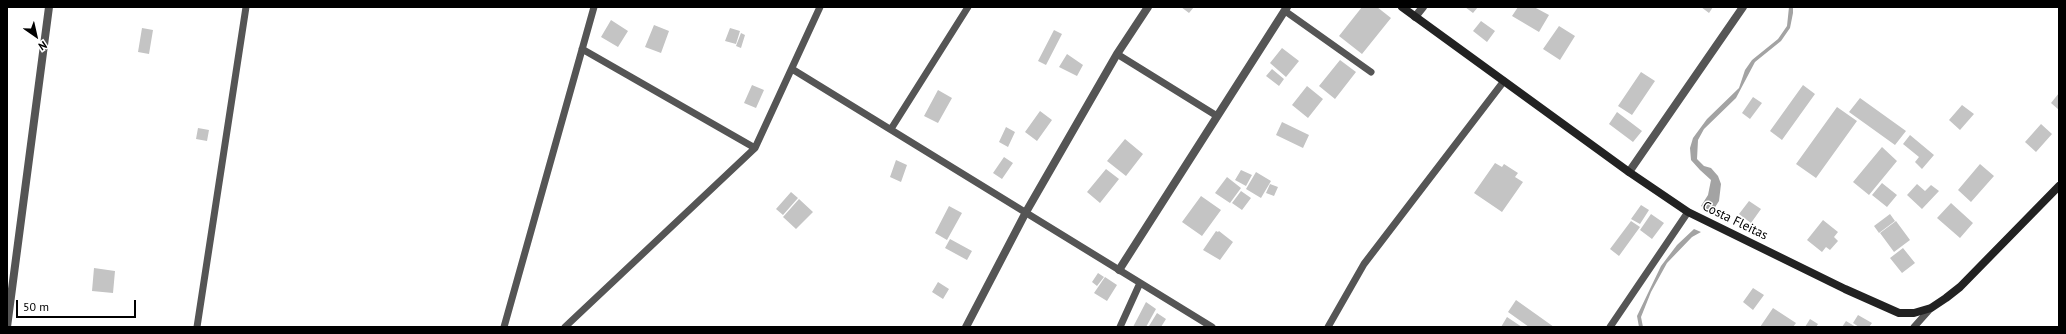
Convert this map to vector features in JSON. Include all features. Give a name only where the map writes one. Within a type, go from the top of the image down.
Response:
[{"type":"main road","name":"Costa Fleitas","points":[[1402,7],[1629,172],[1688,212],[1876,304],[1899,313],[1914,313],[1931,308],[1960,287],[2059,186]]},
{"type":"street","points":[[7,327],[49,7]]},
{"type":"street","points":[[966,327],[1026,212],[1117,54],[1148,7]]},
{"type":"street","points":[[1415,17],[1423,7]]},
{"type":"street","points":[[1629,172],[1743,7]]},
{"type":"street","points":[[1119,270],[1286,9]]},
{"type":"lane","points":[[197,327],[246,7]]},
{"type":"lane","points":[[504,327],[594,7]]},
{"type":"lane","points":[[565,327],[755,148],[820,7]]},
{"type":"lane","points":[[890,129],[968,7]]},
{"type":"lane","points":[[1286,9],[1371,72]]},
{"type":"lane","points":[[582,49],[755,148]]},
{"type":"lane","points":[[1117,54],[1217,116]]},
{"type":"lane","points":[[792,69],[1212,327]]},
{"type":"lane","points":[[1328,327],[1364,264],[1504,81]]},
{"type":"lane","points":[[1610,327],[1688,212]]},
{"type":"lane","points":[[1120,327],[1140,283]]},
{"type":"lane","points":[[1914,327],[1931,308]]},
{"type":"shaded area","points":[[1789,7],[1793,7],[1790,28],[1781,41],[1755,62],[1736,98],[1704,129],[1698,140],[1697,159],[1704,166],[1711,168],[1718,176],[1721,184],[1719,201],[1712,212],[1701,206],[1708,195],[1711,180],[1691,160],[1690,148],[1693,138],[1707,119],[1739,88],[1745,70],[1752,60],[1778,39],[1787,26]]},
{"type":"shaded area","points":[[1694,229],[1701,232],[1692,237],[1667,263],[1651,292],[1641,317],[1643,327],[1639,327],[1637,316],[1661,266],[1677,245]]},
{"type":"building","points":[[1181,7],[1194,7],[1189,13]]},
{"type":"building","points":[[1362,7],[1377,7],[1391,18],[1362,54],[1339,36]]},
{"type":"building","points":[[1465,7],[1478,7],[1473,13]]},
{"type":"building","points":[[1518,7],[1534,7],[1549,15],[1539,32],[1512,16]]},
{"type":"building","points":[[1701,7],[1713,7],[1709,13]]},
{"type":"building","points":[[611,20],[628,31],[618,47],[601,37]]},
{"type":"building","points":[[1481,21],[1495,31],[1487,42],[1473,31]]},
{"type":"building","points":[[654,25],[669,31],[661,53],[645,47]]},
{"type":"building","points":[[1559,26],[1575,36],[1560,60],[1543,49]]},
{"type":"building","points":[[142,28],[153,30],[149,54],[138,52]]},
{"type":"building","points":[[730,28],[740,31],[736,44],[725,41]]},
{"type":"building","points":[[1054,30],[1062,34],[1046,65],[1038,61]]},
{"type":"building","points":[[741,33],[745,35],[741,48],[736,46]]},
{"type":"building","points":[[1282,48],[1299,61],[1286,77],[1270,63]]},
{"type":"building","points":[[1067,54],[1083,65],[1077,76],[1059,67]]},
{"type":"building","points":[[1340,60],[1356,72],[1335,99],[1319,86]]},
{"type":"building","points":[[1272,69],[1284,79],[1279,86],[1266,76]]},
{"type":"building","points":[[1641,72],[1655,81],[1632,115],[1618,106]]},
{"type":"building","points":[[752,85],[764,90],[756,108],[744,103]]},
{"type":"building","points":[[1803,85],[1815,94],[1782,140],[1770,131]]},
{"type":"building","points":[[1307,86],[1323,99],[1308,118],[1292,105]]},
{"type":"building","points":[[938,90],[952,98],[938,123],[924,116]]},
{"type":"building","points":[[2059,93],[2059,110],[2051,103]]},
{"type":"building","points":[[1753,97],[1762,103],[1750,119],[1742,113]]},
{"type":"building","points":[[1860,98],[1906,131],[1895,145],[1849,112]]},
{"type":"building","points":[[1962,105],[1974,114],[1960,130],[1949,120]]},
{"type":"building","points":[[1837,107],[1857,121],[1816,178],[1796,164]]},
{"type":"building","points":[[1040,111],[1052,120],[1037,141],[1025,132]]},
{"type":"building","points":[[1617,112],[1642,131],[1633,142],[1609,124]]},
{"type":"building","points":[[1282,122],[1309,135],[1303,148],[1276,135]]},
{"type":"building","points":[[2041,124],[2052,134],[2036,152],[2025,142]]},
{"type":"building","points":[[1006,127],[1015,132],[1008,147],[999,142]]},
{"type":"building","points":[[198,128],[209,130],[207,141],[196,139]]},
{"type":"building","points":[[1910,135],[1934,155],[1922,169],[1915,162],[1919,157],[1903,144]]},
{"type":"building","points":[[1125,139],[1143,154],[1126,176],[1107,161]]},
{"type":"building","points":[[1882,147],[1897,161],[1869,195],[1853,182]]},
{"type":"building","points":[[1004,157],[1013,163],[1002,179],[993,173]]},
{"type":"building","points":[[896,160],[907,165],[901,182],[890,177]]},
{"type":"building","points":[[1495,163],[1502,167],[1504,164],[1518,173],[1515,177],[1523,182],[1502,212],[1474,193]]},
{"type":"building","points":[[1980,164],[1994,176],[1971,202],[1958,190]]},
{"type":"building","points":[[1106,169],[1119,179],[1100,203],[1087,192]]},
{"type":"building","points":[[1241,170],[1252,175],[1246,186],[1235,180]]},
{"type":"building","points":[[1256,172],[1271,181],[1261,198],[1246,189]]},
{"type":"building","points":[[1227,177],[1241,188],[1230,203],[1215,193]]},
{"type":"building","points":[[1882,183],[1897,195],[1887,207],[1872,195]]},
{"type":"building","points":[[1270,184],[1278,187],[1274,196],[1266,193]]},
{"type":"building","points":[[1917,184],[1925,191],[1931,185],[1939,191],[1922,209],[1907,195]]},
{"type":"building","points":[[1241,191],[1251,198],[1242,210],[1232,203]]},
{"type":"building","points":[[791,192],[798,198],[783,215],[776,209]]},
{"type":"building","points":[[1201,196],[1221,210],[1202,236],[1182,222]]},
{"type":"building","points":[[799,199],[813,212],[796,229],[783,217]]},
{"type":"building","points":[[1749,201],[1761,209],[1751,223],[1739,214]]},
{"type":"building","points":[[1951,203],[1973,223],[1960,238],[1937,218]]},
{"type":"building","points":[[1641,205],[1649,210],[1640,224],[1631,219]]},
{"type":"building","points":[[949,206],[962,213],[947,240],[935,233]]},
{"type":"building","points":[[1651,214],[1664,223],[1652,239],[1640,230]]},
{"type":"building","points":[[1890,214],[1895,221],[1879,233],[1874,226]]},
{"type":"building","points":[[1823,220],[1838,232],[1834,237],[1838,241],[1830,250],[1826,247],[1822,252],[1807,240]]},
{"type":"building","points":[[1631,221],[1640,227],[1619,256],[1610,249]]},
{"type":"building","points":[[1896,221],[1910,240],[1894,252],[1880,233]]},
{"type":"building","points":[[1216,231],[1219,231],[1233,242],[1220,260],[1203,250]]},
{"type":"building","points":[[950,239],[972,251],[967,260],[945,248]]},
{"type":"building","points":[[1903,248],[1915,263],[1902,273],[1890,258]]},
{"type":"building","points":[[94,268],[115,271],[113,293],[92,291]]},
{"type":"building","points":[[1098,273],[1104,277],[1097,286],[1092,282]]},
{"type":"building","points":[[1105,277],[1117,285],[1107,301],[1094,293]]},
{"type":"building","points":[[938,282],[949,289],[943,299],[932,292]]},
{"type":"building","points":[[1753,288],[1764,295],[1753,310],[1743,302]]},
{"type":"building","points":[[1516,300],[1554,327],[1529,327],[1508,312]]},
{"type":"building","points":[[1146,302],[1156,309],[1146,327],[1133,327]]},
{"type":"building","points":[[1773,308],[1796,323],[1793,327],[1760,327]]},
{"type":"building","points":[[1157,313],[1166,319],[1161,327],[1149,326]]},
{"type":"building","points":[[1858,315],[1872,323],[1869,327],[1859,327],[1853,323]]},
{"type":"building","points":[[1507,317],[1522,327],[1501,327]]},
{"type":"building","points":[[1810,319],[1818,324],[1816,327],[1805,327]]},
{"type":"building","points":[[1846,321],[1856,327],[1842,327]]}]
